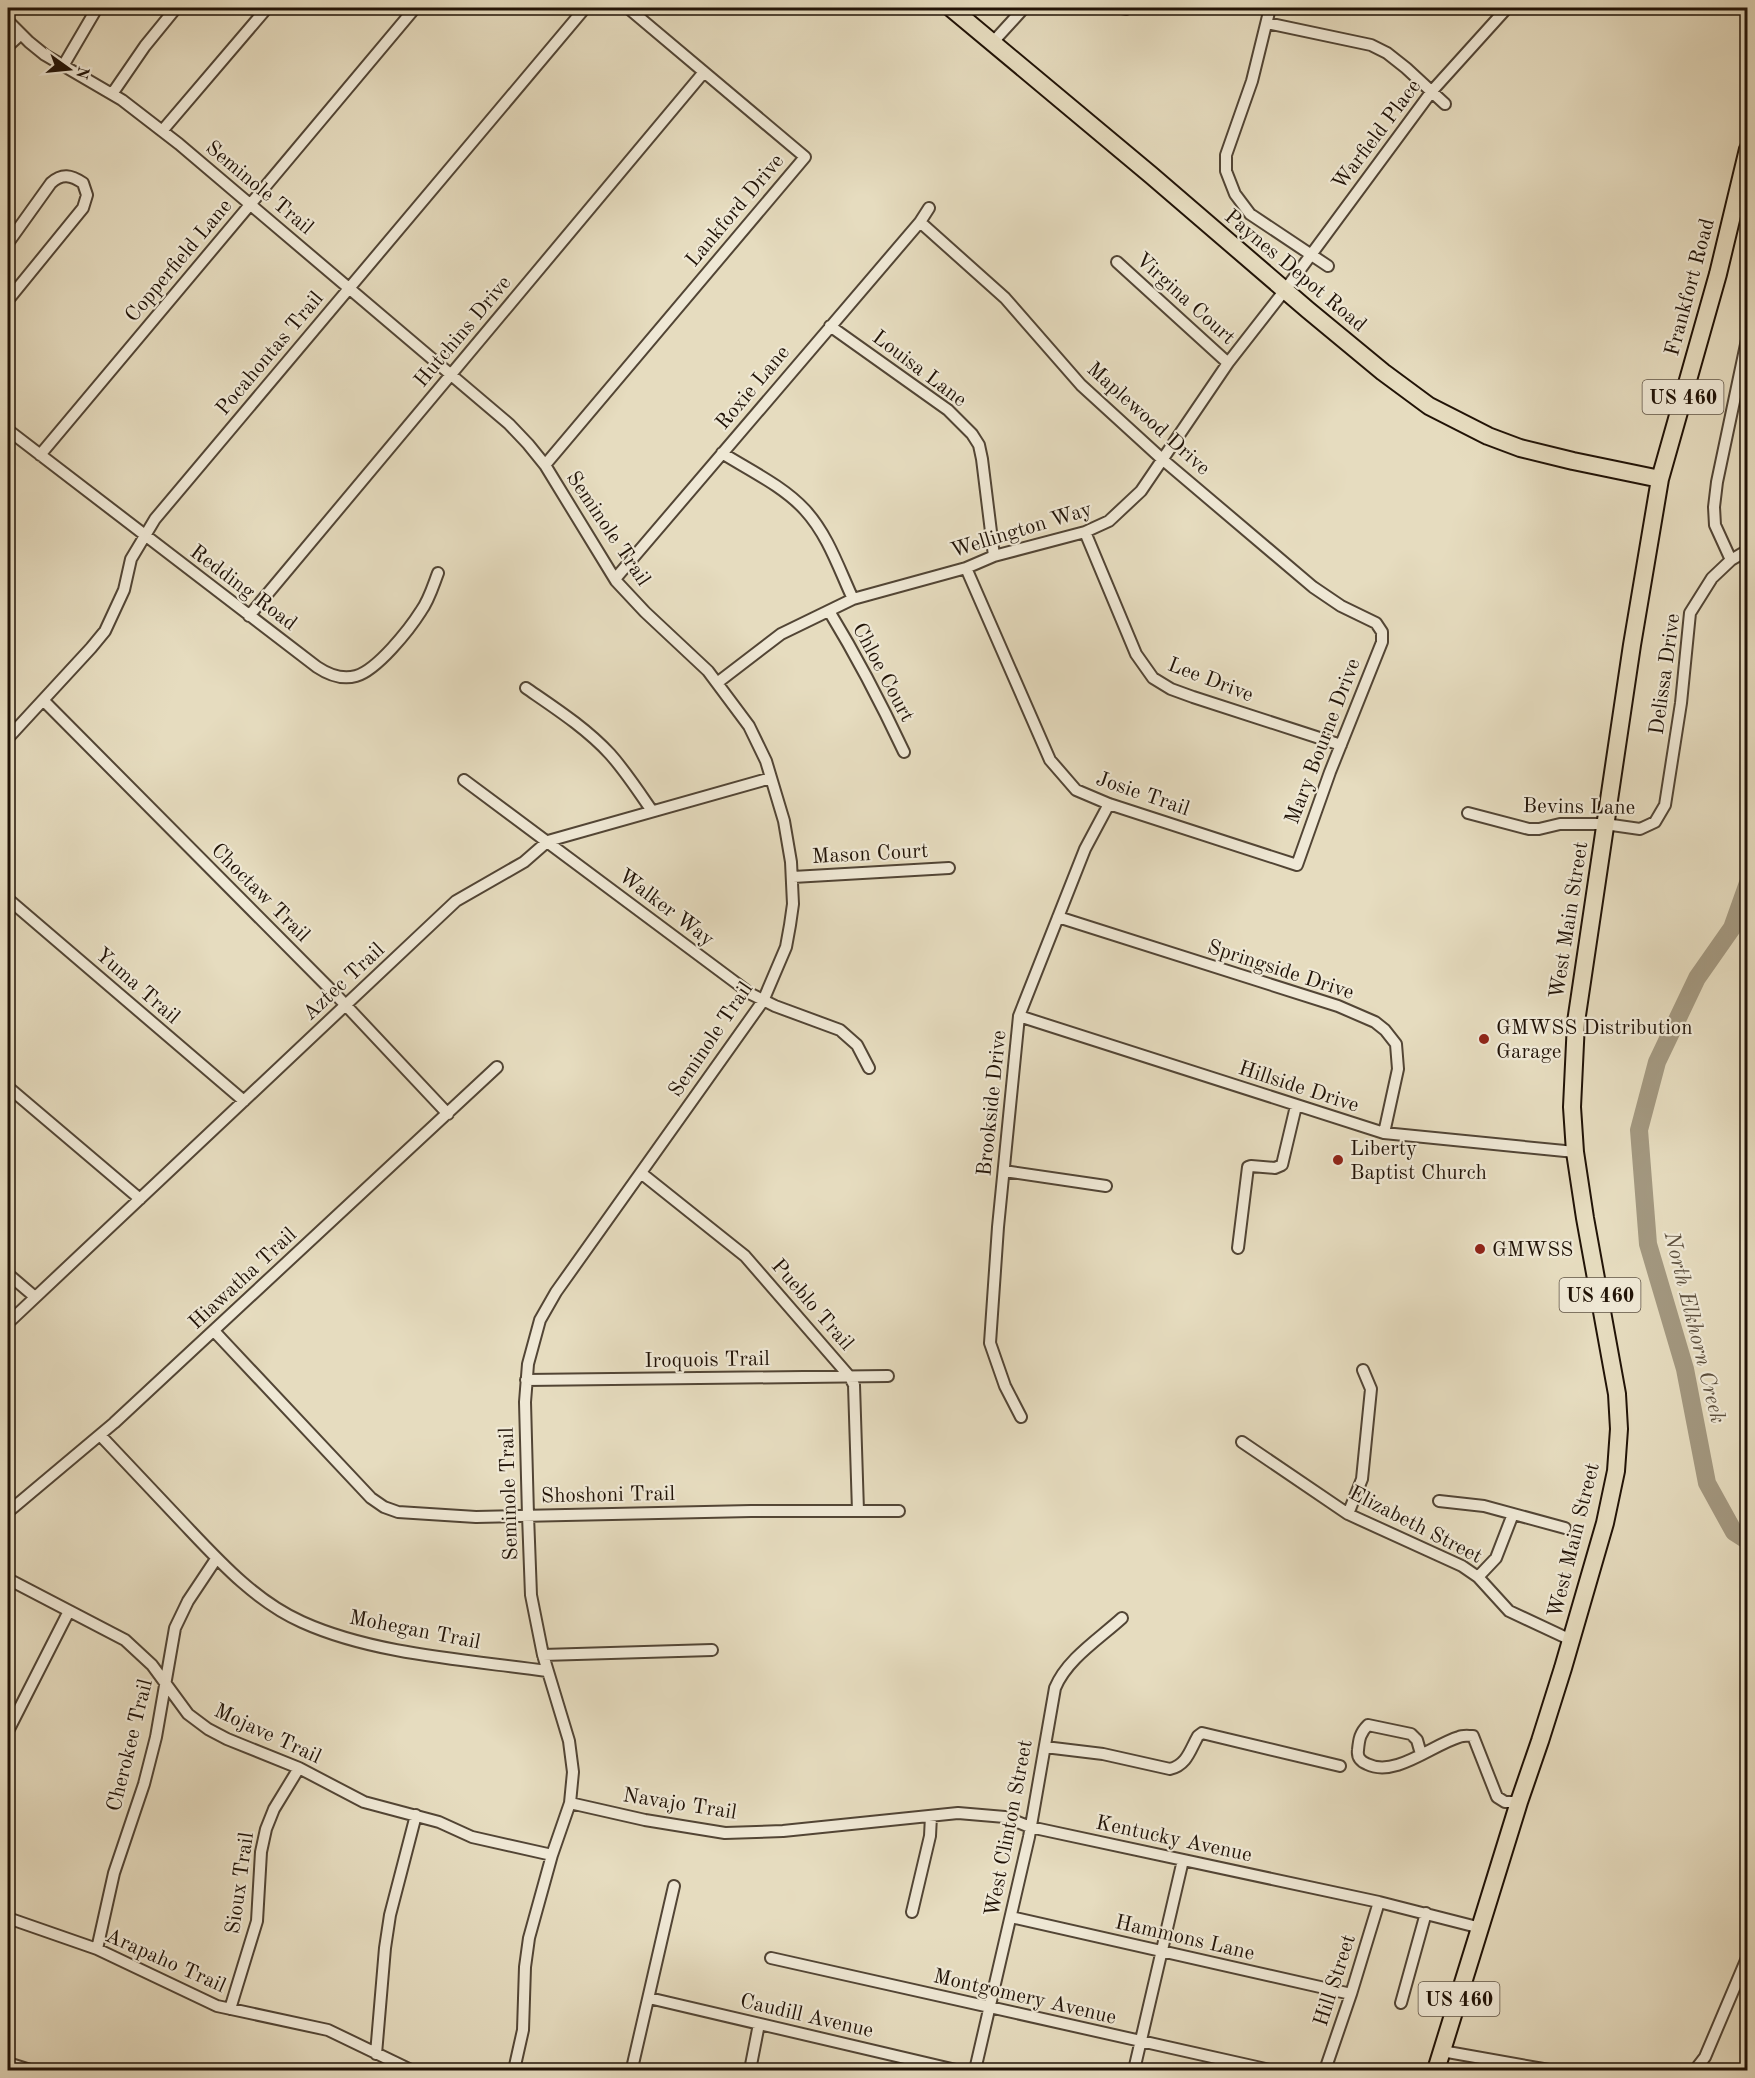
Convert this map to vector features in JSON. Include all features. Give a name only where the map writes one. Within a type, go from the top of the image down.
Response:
[{"type":"main road","name":"Paynes Depot Road","points":[[951,8],[1383,372],[1445,416],[1520,448],[1660,479]]},
{"type":"main road","name":"Frankfort Road","points":[[1632,648],[1660,479],[1718,274],[1748,149]]},
{"type":"main road","name":"West Main Street","points":[[1436,2070],[1571,1640],[1612,1495],[1619,1429],[1613,1365],[1585,1218],[1575,1152],[1572,1095],[1576,1022],[1632,648]]},
{"type":"street","points":[[63,66],[97,8]]},
{"type":"street","points":[[112,94],[145,46],[176,8]]},
{"type":"street","points":[[162,131],[267,8]]},
{"type":"street","name":"Copperfield Lane","points":[[40,455],[415,8]]},
{"type":"street","name":"Pocahontas Trail","points":[[8,738],[105,631],[124,590],[131,559],[155,519],[585,8]]},
{"type":"street","name":"Lankford Drive","points":[[545,465],[805,156],[628,8]]},
{"type":"street","points":[[993,42],[1024,8]]},
{"type":"street","points":[[1270,8],[1252,81],[1226,155],[1226,171],[1235,194],[1250,214],[1328,266]]},
{"type":"street","name":"Warfield Place","points":[[1285,290],[1432,91],[1507,8]]},
{"type":"street","name":"Seminole Trail","points":[[8,21],[37,48],[112,94],[162,131],[519,433],[545,465],[615,579],[645,612],[708,671],[749,726],[766,761],[784,821],[793,877],[793,904],[786,947],[763,1001],[556,1292],[540,1320],[532,1343],[526,1380],[531,1595],[547,1671],[568,1741],[573,1772],[570,1803],[552,1855],[529,1938],[525,1967],[523,2030],[514,2070]]},
{"type":"street","points":[[1267,23],[1371,45],[1388,53],[1445,104]]},
{"type":"street","points":[[8,45],[21,34]]},
{"type":"street","name":"Hutchins Drive","points":[[249,616],[704,72]]},
{"type":"street","points":[[8,243],[57,178],[70,176],[83,183],[87,195],[83,208],[8,300]]},
{"type":"street","points":[[920,222],[929,208]]},
{"type":"street","name":"Roxie Lane","points":[[615,579],[920,222]]},
{"type":"street","name":"Maplewood Drive","points":[[920,222],[1005,298],[1081,385],[1162,459],[1313,587],[1341,606],[1376,623],[1382,632]]},
{"type":"street","name":"Virgina Court","points":[[1117,262],[1228,363]]},
{"type":"street","name":"Wellington Way","points":[[717,683],[781,634],[853,599],[966,568],[994,556],[1085,532],[1109,521],[1141,491],[1228,363],[1285,290]]},
{"type":"street","name":"Louisa Lane","points":[[830,326],[948,410],[972,434],[979,445],[982,459],[994,556]]},
{"type":"street","points":[[1731,560],[1715,525],[1714,507],[1717,482],[1748,335]]},
{"type":"street","name":"Redding Road","points":[[8,430],[249,616],[330,675],[356,676],[381,661],[422,611],[438,573]]},
{"type":"street","points":[[722,453],[779,489],[805,510],[827,542],[853,599]]},
{"type":"street","name":"Lee Drive","points":[[1085,532],[1136,654],[1153,678],[1171,689],[1193,697],[1341,744]]},
{"type":"street","name":"Delissa Drive","points":[[1655,822],[1665,805],[1682,703],[1690,613],[1712,578],[1731,560],[1748,550]]},
{"type":"street","name":"Josie Trail","points":[[966,568],[1050,760],[1076,790],[1109,804],[1297,865]]},
{"type":"street","name":"Chloe Court","points":[[829,611],[863,668],[904,752]]},
{"type":"street","name":"Mary Bourne Drive","points":[[1297,865],[1341,744],[1382,642],[1382,632]]},
{"type":"street","points":[[526,687],[580,726],[610,754],[636,786],[652,812]]},
{"type":"street","name":"Choctaw Trail","points":[[43,700],[346,1005],[448,1114]]},
{"type":"street","name":"Aztec Trail","points":[[8,1323],[456,901],[524,862],[548,841],[771,778]]},
{"type":"street","name":"Walker Way","points":[[464,780],[763,1001],[840,1030],[856,1045],[870,1068]]},
{"type":"street","name":"Brookside Drive","points":[[1021,1417],[1005,1386],[990,1343],[1019,1016],[1085,849],[1109,804]]},
{"type":"street","name":"Bevins Lane","points":[[1468,813],[1529,829],[1560,824],[1605,824],[1640,829],[1655,822]]},
{"type":"street","name":"Mason Court","points":[[793,877],[949,868]]},
{"type":"street","name":"Yuma Trail","points":[[8,898],[244,1101]]},
{"type":"street","name":"Springside Drive","points":[[1058,917],[1338,1006],[1376,1022],[1392,1037],[1398,1052],[1398,1069],[1384,1133]]},
{"type":"street","name":"Hillside Drive","points":[[1019,1016],[1384,1133],[1575,1152]]},
{"type":"street","name":"Hiawatha Trail","points":[[8,1512],[99,1435],[214,1331],[497,1067]]},
{"type":"street","points":[[8,1087],[140,1199]]},
{"type":"street","points":[[1238,1248],[1248,1167],[1275,1168],[1282,1165],[1296,1106]]},
{"type":"street","points":[[1004,1171],[1106,1186]]},
{"type":"street","name":"Pueblo Trail","points":[[641,1173],[744,1256],[850,1377],[854,1385],[858,1511]]},
{"type":"street","points":[[8,1274],[35,1297]]},
{"type":"street","name":"Shoshoni Trail","points":[[214,1331],[371,1498],[384,1507],[398,1512],[476,1517],[751,1511],[899,1511]]},
{"type":"street","points":[[1348,1514],[1362,1479],[1371,1389],[1363,1370]]},
{"type":"street","name":"Iroquois Trail","points":[[526,1380],[888,1376]]},
{"type":"street","name":"Mohegan Trail","points":[[99,1435],[230,1573],[271,1604],[301,1622],[342,1637],[398,1650],[547,1671]]},
{"type":"street","name":"Elizabeth Street","points":[[1242,1442],[1348,1514],[1449,1559],[1478,1577],[1509,1611],[1571,1640]]},
{"type":"street","points":[[1439,1501],[1484,1506],[1565,1528]]},
{"type":"street","points":[[1478,1577],[1496,1558],[1513,1514]]},
{"type":"street","name":"Cherokee Trail","points":[[97,1949],[114,1873],[144,1784],[156,1737],[175,1628],[188,1600],[216,1558]]},
{"type":"street","name":"Mojave Trail","points":[[8,1579],[124,1640],[152,1665],[188,1714],[227,1740],[299,1768],[364,1802],[439,1822],[472,1837],[552,1855]]},
{"type":"street","points":[[8,1731],[69,1611]]},
{"type":"street","name":"West Clinton Street","points":[[975,2070],[1030,1827],[1055,1688],[1069,1665],[1122,1618]]},
{"type":"street","points":[[543,1654],[712,1650]]},
{"type":"street","points":[[1421,1754],[1417,1740],[1411,1734],[1368,1725],[1360,1732],[1357,1754],[1361,1762],[1382,1768],[1396,1766],[1461,1736],[1473,1737],[1497,1797],[1505,1802],[1519,1802]]},
{"type":"street","points":[[1045,1747],[1103,1754],[1170,1769],[1184,1763],[1198,1736],[1202,1733],[1340,1766]]},
{"type":"street","name":"Sioux Trail","points":[[230,2009],[257,1921],[261,1852],[266,1828],[274,1809],[299,1768]]},
{"type":"street","name":"Navajo Trail","points":[[570,1803],[645,1820],[725,1833],[783,1831],[856,1824]]},
{"type":"street","name":"Kentucky Avenue","points":[[856,1824],[958,1813],[1005,1817],[1030,1827],[1379,1902],[1481,1928]]},
{"type":"street","points":[[376,2054],[390,1915],[416,1815]]},
{"type":"street","points":[[912,1912],[928,1845],[931,1816]]},
{"type":"street","points":[[1134,2070],[1183,1860]]},
{"type":"street","points":[[633,2064],[674,1886]]},
{"type":"street","name":"Hill Street","points":[[1325,2070],[1352,1994],[1379,1902]]},
{"type":"street","points":[[1401,2003],[1426,1913]]},
{"type":"street","name":"Hammons Lane","points":[[1011,1917],[1352,1994]]},
{"type":"street","name":"Arapaho Trail","points":[[8,1918],[97,1949],[217,2006],[328,2030],[411,2070]]},
{"type":"street","name":"Montgomery Avenue","points":[[771,1958],[1270,2070]]},
{"type":"street","points":[[1695,2070],[1705,2057],[1747,1958]]},
{"type":"street","name":"Caudill Avenue","points":[[649,1998],[956,2070]]},
{"type":"street","points":[[750,2070],[759,2024]]},
{"type":"street","points":[[1442,2050],[1549,2070]]},
{"type":"street","points":[[8,2063],[30,2070]]},
{"type":"waterway","name":"North Elkhorn Creek","points":[[1748,883],[1732,928],[1697,978],[1657,1062],[1639,1130],[1648,1244],[1685,1369],[1707,1483],[1734,1532],[1748,1541]]},
{"type":"place","name":"GMWSS Distribution Garage","points":[[1484,1039]]},
{"type":"place","name":"Liberty Baptist Church","points":[[1338,1160]]},
{"type":"place","name":"GMWSS","points":[[1480,1249]]}]
